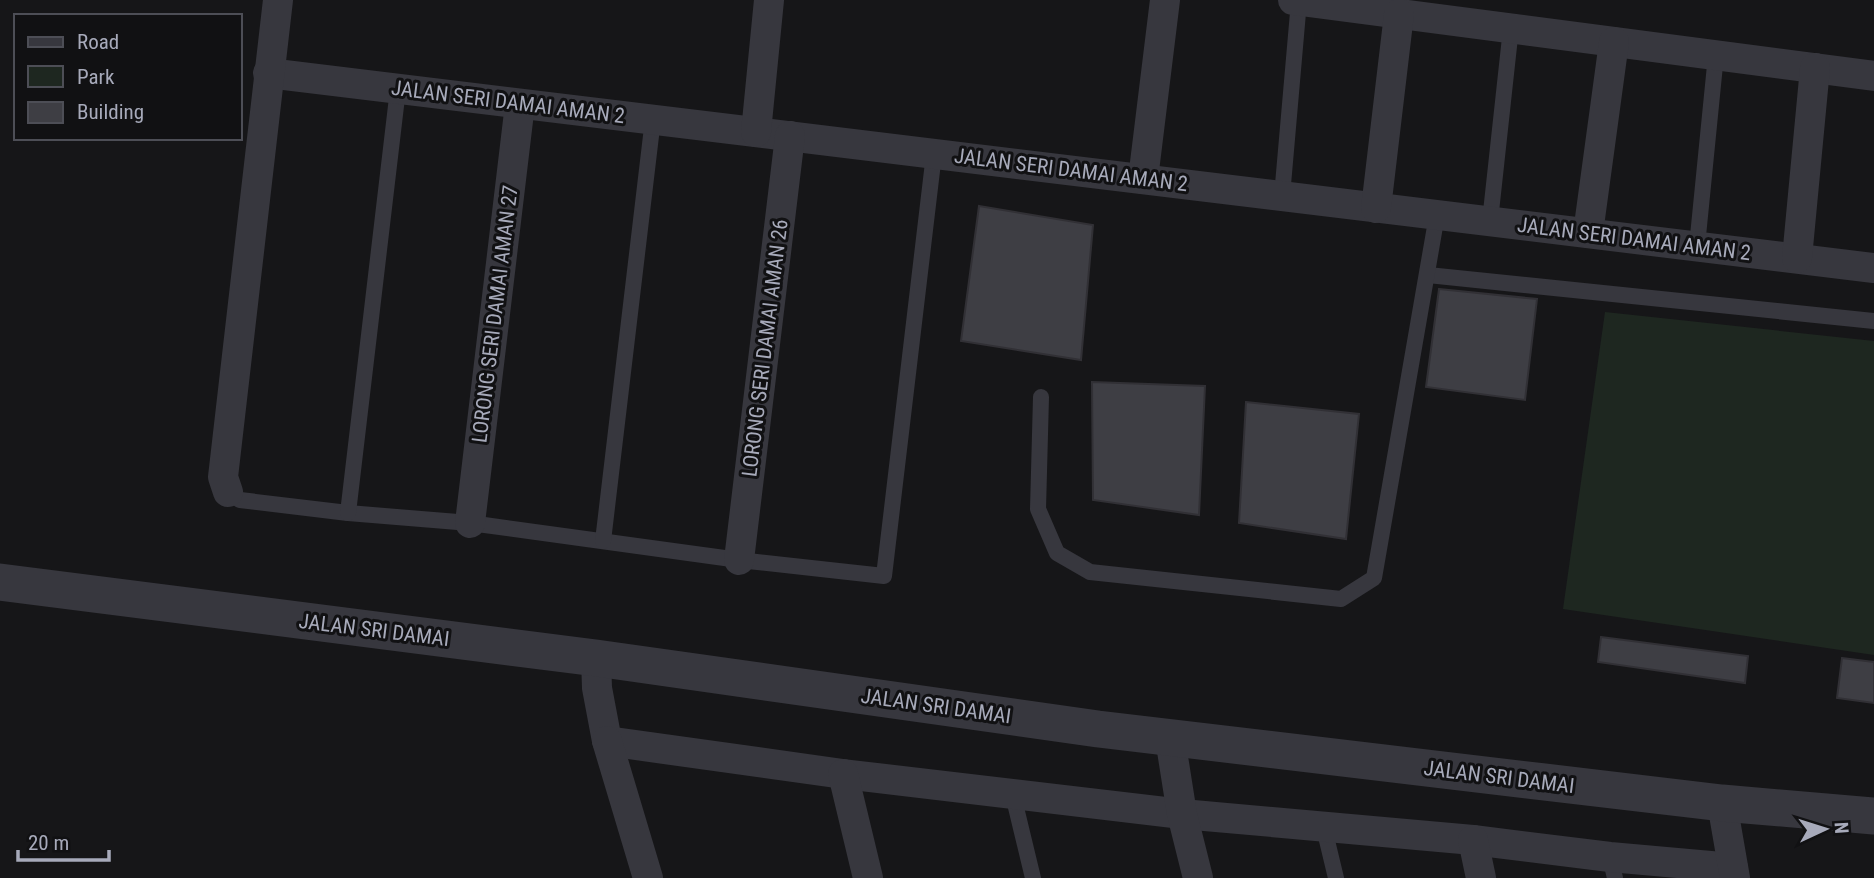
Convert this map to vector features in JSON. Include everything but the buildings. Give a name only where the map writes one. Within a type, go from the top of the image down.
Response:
[{"type":"street","points":[[228,492],[223,477],[278,0]]},
{"type":"street","points":[[756,132],[769,0]]},
{"type":"street","points":[[1143,179],[1165,0]]},
{"type":"street","points":[[1293,0],[1874,76]]},
{"type":"street","points":[[1376,208],[1399,14]]},
{"type":"street","points":[[1588,233],[1614,42]]},
{"type":"street","points":[[1797,258],[1815,68]]},
{"type":"street","name":"JALAN SERI DAMAI AMAN 2","points":[[268,73],[1874,268]]},
{"type":"street","name":"LORONG SERI DAMAI AMAN 27","points":[[470,523],[520,104]]},
{"type":"street","name":"LORONG SERI DAMAI AMAN 26","points":[[739,560],[790,136]]},
{"type":"street","name":"JALAN SRI DAMAI","points":[[0,582],[596,658],[1170,738],[1722,803],[1874,816]]},
{"type":"street","points":[[596,658],[597,688],[607,741],[648,878]]},
{"type":"street","points":[[1170,738],[1182,814],[1198,878]]},
{"type":"street","points":[[607,741],[1013,795],[1324,828],[1473,840],[1613,867],[1734,873],[1722,803]]},
{"type":"street","points":[[843,774],[868,878]]},
{"type":"street","points":[[1473,840],[1481,878]]},
{"type":"lane","points":[[1282,196],[1299,1]]},
{"type":"lane","points":[[1490,221],[1511,28]]},
{"type":"lane","points":[[1697,246],[1716,55]]},
{"type":"lane","points":[[348,513],[398,89]]},
{"type":"lane","points":[[603,541],[653,120]]},
{"type":"lane","points":[[228,492],[240,500],[348,513],[470,523],[739,560],[884,576],[934,154]]},
{"type":"lane","points":[[1041,397],[1038,509],[1057,553],[1090,572],[1341,599],[1374,578],[1437,215]]},
{"type":"lane","points":[[1428,275],[1874,321]]},
{"type":"lane","points":[[1013,795],[1034,878]]},
{"type":"lane","points":[[1324,828],[1336,878]]},
{"type":"green space","points":[[1605,312],[1874,341],[1874,655],[1563,609]]}]
